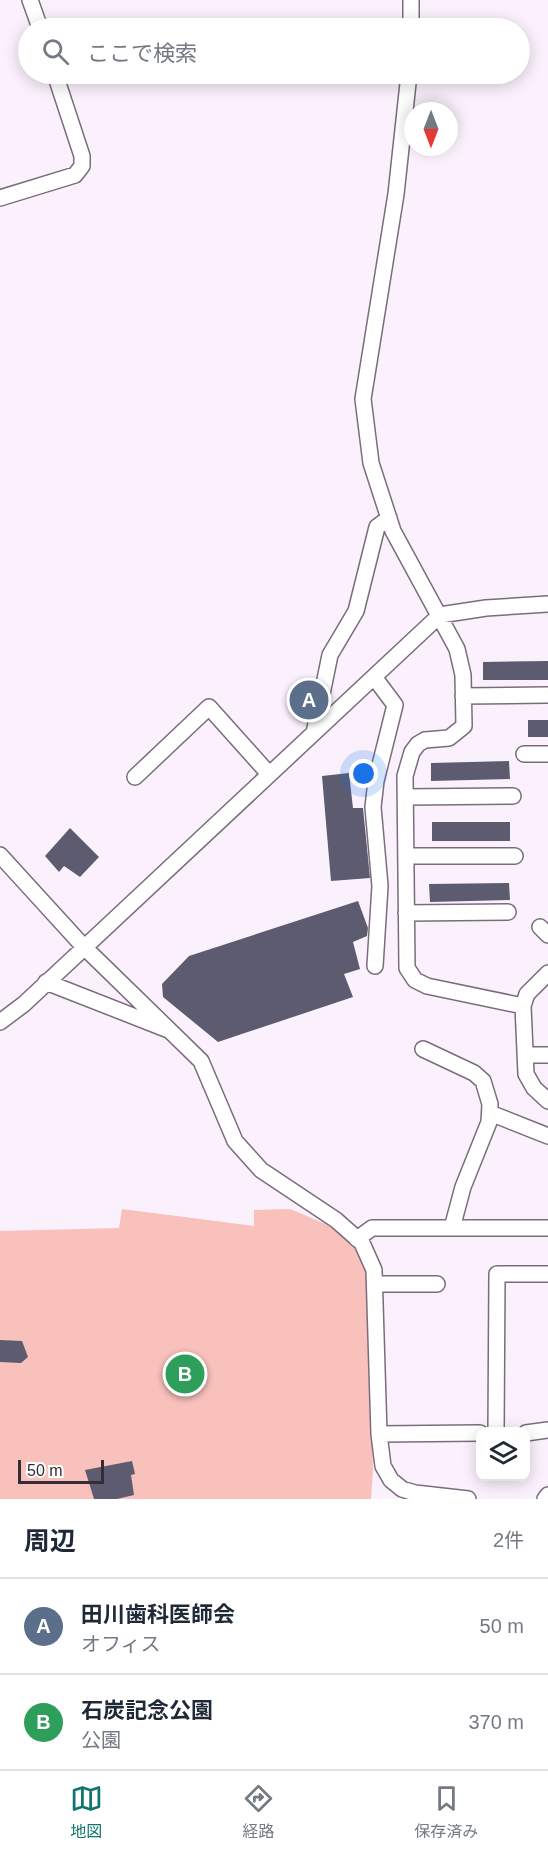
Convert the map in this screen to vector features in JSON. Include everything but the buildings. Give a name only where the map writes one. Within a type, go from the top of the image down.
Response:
[{"type":"street","points":[[30,0],[36,18]]},
{"type":"street","points":[[411,0],[411,18]]},
{"type":"street","points":[[0,198],[75,175],[82,166],[82,156],[58,84]]},
{"type":"street","points":[[408,84],[396,194],[363,399],[371,463],[393,531],[457,649],[463,675],[464,726],[449,738],[425,740],[412,752],[405,776],[407,968],[415,980],[427,986],[523,1006]]},
{"type":"street","points":[[314,733],[330,655],[356,611],[377,527],[389,518]]},
{"type":"street","points":[[0,1022],[46,982],[440,615],[486,608],[548,604]]},
{"type":"street","points":[[374,677],[395,705],[376,781],[373,807],[380,886],[375,966]]},
{"type":"street","points":[[463,696],[548,695]]},
{"type":"street","points":[[135,777],[209,707],[269,774]]},
{"type":"street","points":[[524,754],[548,754]]},
{"type":"street","points":[[406,797],[513,795]]},
{"type":"street","points":[[0,855],[83,946],[201,1061],[236,1141],[261,1170],[336,1220],[357,1239],[374,1269],[379,1434],[383,1466],[391,1480],[402,1489],[415,1493],[468,1499]]},
{"type":"street","points":[[406,856],[515,856]]},
{"type":"street","points":[[406,913],[508,912]]},
{"type":"street","points":[[548,973],[527,994],[523,1006],[526,1074],[534,1088],[548,1101]]},
{"type":"street","points":[[46,982],[171,1031]]},
{"type":"street","points":[[423,1049],[465,1068],[483,1081],[490,1113],[463,1186],[452,1228]]},
{"type":"street","points":[[525,1055],[548,1055]]},
{"type":"street","points":[[490,1113],[548,1136]]},
{"type":"street","points":[[357,1239],[372,1228],[548,1228]]},
{"type":"street","points":[[496,1427],[497,1274],[548,1274]]},
{"type":"street","points":[[375,1284],[437,1284]]},
{"type":"street","points":[[530,1432],[548,1430]]},
{"type":"street","points":[[379,1434],[476,1433]]},
{"type":"street","points":[[545,1499],[548,1495]]},
{"type":"shaded area","points":[[122,1209],[254,1226],[254,1210],[290,1209],[333,1227],[359,1250],[365,1264],[370,1307],[373,1471],[371,1499],[0,1499],[0,1231],[119,1228]]},
{"type":"place","name":"田川歯科医師会","points":[[309,700]]},
{"type":"place","name":"石炭記念公園","points":[[185,1374]]}]
